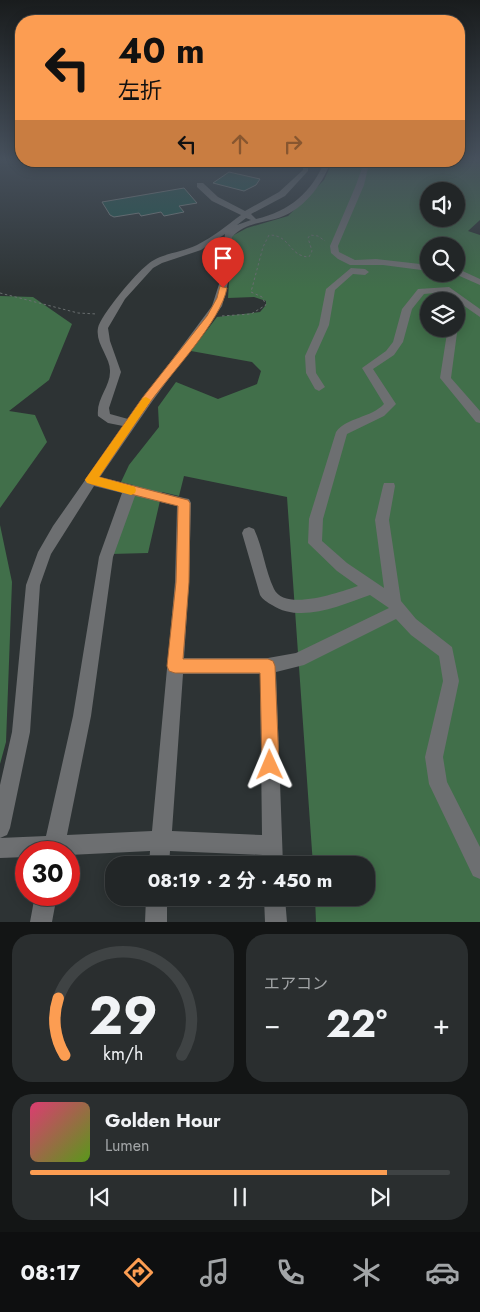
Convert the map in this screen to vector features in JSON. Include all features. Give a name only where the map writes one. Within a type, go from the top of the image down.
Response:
[{"type":"street","points":[[223,203],[260,220]]},
{"type":"street","points":[[130,424],[104,416],[103,408],[116,372],[105,341],[104,328],[110,315],[121,298],[150,266],[159,261],[198,248],[214,239],[254,208],[268,203]]},
{"type":"street","points":[[0,828],[20,732],[33,586],[45,552],[91,480],[130,424],[211,316],[221,298],[225,278],[228,236],[238,227],[283,214],[296,203]]},
{"type":"street","points":[[352,203],[334,246],[335,253],[350,262],[361,264],[375,262],[420,267]]},
{"type":"street","points":[[319,386],[311,373],[310,356],[324,325],[331,289],[351,271],[366,272],[376,270],[375,262]]},
{"type":"street","points":[[465,275],[480,282]]},
{"type":"street","points":[[480,314],[446,289],[421,291],[407,309],[398,342],[390,353],[367,368],[390,404],[385,411],[350,426],[342,432],[316,519],[315,543],[342,567],[396,607],[416,630],[446,652],[451,681],[434,757],[438,784],[480,869]]},
{"type":"street","points":[[451,337],[445,378],[480,419]]},
{"type":"street","points":[[91,480],[184,503],[182,582],[159,856]]},
{"type":"street","points":[[389,486],[382,520],[396,607]]},
{"type":"street","points":[[56,841],[82,716],[106,556],[130,490]]},
{"type":"street","points":[[249,533],[268,595],[282,604],[297,606],[332,602],[372,588]]},
{"type":"street","points":[[175,666],[268,666],[298,660],[396,607]]},
{"type":"street","points":[[268,666],[273,856]]},
{"type":"street","points":[[80,847],[160,841],[272,845]]},
{"type":"street","points":[[0,848],[15,848]]},
{"type":"street","points":[[41,922],[44,906]]},
{"type":"street","points":[[156,922],[157,906]]},
{"type":"street","points":[[275,906],[276,922]]},
{"type":"path","points":[[211,316],[247,315],[260,312],[266,305],[262,297],[251,292],[258,274],[264,242],[269,235],[283,236],[294,252],[304,258],[309,257],[312,251],[308,238],[310,235],[318,236],[334,246]]},
{"type":"path","points":[[0,293],[78,313],[110,315]]},
{"type":"green space","points":[[301,203],[420,203],[420,227],[465,227],[465,203],[480,203],[480,220],[468,231],[480,235],[480,922],[316,922],[315,906],[375,906],[375,856],[312,856],[287,497],[184,476],[179,496],[162,492],[148,553],[111,554],[133,485],[121,482],[129,465],[159,427],[158,407],[176,382],[218,399],[257,384],[261,371],[252,362],[191,351],[217,317],[260,312],[266,305],[266,301],[254,297],[228,298],[232,236],[247,228],[288,216]]},
{"type":"green space","points":[[0,296],[33,297],[72,324],[49,380],[9,411],[35,415],[47,442],[0,508]]},
{"type":"green space","points":[[0,525],[12,582],[6,742],[0,764]]},
{"type":"building","points":[[103,203],[197,203],[179,206],[184,212],[164,216],[161,212],[141,216],[139,213],[114,217],[110,215]]},
{"type":"slow traffic","points":[[131,490],[91,480],[146,400]]},
{"type":"route","points":[[223,288],[221,298],[211,316],[174,363],[91,480],[184,503],[182,582],[175,666],[268,666],[270,765]]}]
